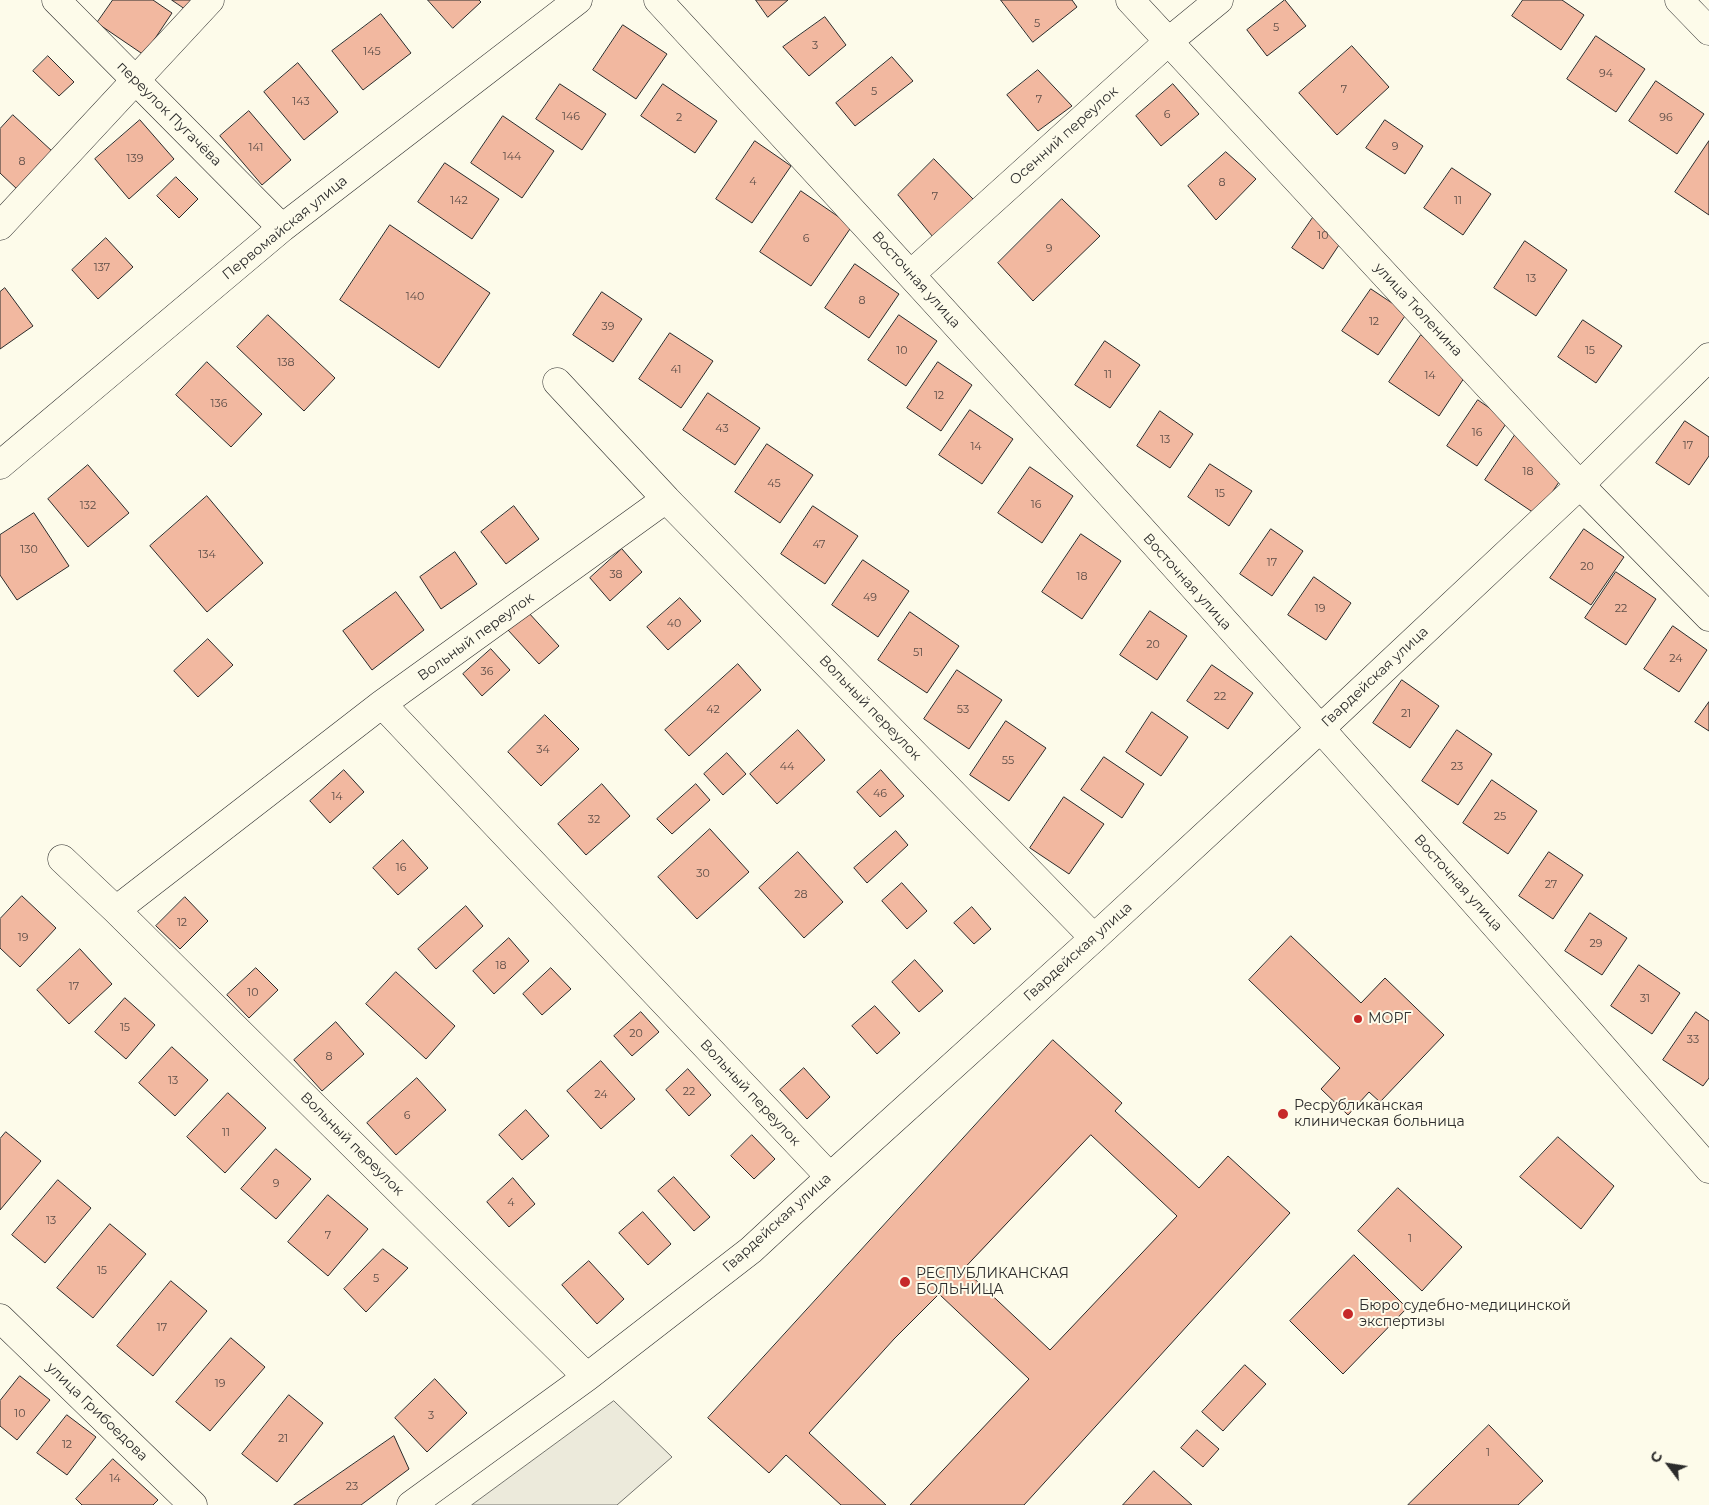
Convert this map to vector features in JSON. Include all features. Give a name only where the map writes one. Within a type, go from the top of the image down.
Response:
[{"type":"street","name":"переулок Пугачёва","points":[[56,0],[282,228]]},
{"type":"street","points":[[0,226],[210,0]]},
{"type":"street","name":"Первомайская улица","points":[[0,465],[282,228],[578,0]]},
{"type":"street","name":"Восточная улица","points":[[658,0],[911,274],[1320,729],[1549,986],[1709,1170]]},
{"type":"street","name":"улица Тюленина","points":[[1130,0],[1580,485],[1709,617]]},
{"type":"street","name":"Осенний переулок","points":[[911,274],[1169,41],[1219,0]]},
{"type":"street","points":[[1679,0],[1709,31]]},
{"type":"street","name":"Гвардейская улица","points":[[410,1505],[587,1377],[751,1250],[1094,938],[1320,729],[1580,485],[1709,357]]},
{"type":"street","name":"Вольный переулок","points":[[557,382],[666,499],[1094,938]]},
{"type":"street","name":"Вольный переулок","points":[[116,910],[382,704],[666,499]]},
{"type":"street","name":"Вольный переулок","points":[[382,704],[830,1177]]},
{"type":"street","name":"Вольный переулок","points":[[62,859],[116,910],[587,1377]]},
{"type":"street","name":"улица Грибоедова","points":[[0,1318],[193,1505]]},
{"type":"shaded area","points":[[614,1401],[672,1457],[617,1505],[472,1505]]},
{"type":"building","points":[[113,0],[153,0],[172,13],[144,55],[97,23]]},
{"type":"building","points":[[172,0],[194,0],[187,10]]},
{"type":"building","points":[[428,0],[479,0],[481,2],[453,28]]},
{"type":"building","points":[[756,0],[788,0],[768,17]]},
{"type":"building","points":[[1001,0],[1072,0],[1077,7],[1033,42]]},
{"type":"building","points":[[1285,0],[1306,26],[1267,56],[1247,30]]},
{"type":"building","points":[[1523,0],[1562,0],[1584,15],[1561,50],[1512,16]]},
{"type":"building","points":[[381,14],[411,53],[363,90],[332,51]]},
{"type":"building","points":[[825,17],[846,45],[809,76],[783,47]]},
{"type":"building","points":[[623,25],[667,54],[636,99],[593,70]]},
{"type":"building","points":[[1596,36],[1645,69],[1616,112],[1567,79]]},
{"type":"building","points":[[1352,46],[1389,87],[1337,135],[1299,93]]},
{"type":"building","points":[[48,56],[74,82],[59,96],[33,71]]},
{"type":"building","points":[[892,57],[913,81],[855,126],[836,103]]},
{"type":"building","points":[[298,63],[338,112],[304,140],[264,92]]},
{"type":"building","points":[[1038,70],[1072,106],[1038,131],[1007,95]]},
{"type":"building","points":[[1656,81],[1704,114],[1677,154],[1629,121]]},
{"type":"building","points":[[560,84],[606,114],[582,150],[536,119]]},
{"type":"building","points":[[663,84],[717,121],[695,153],[641,116]]},
{"type":"building","points":[[1173,84],[1199,114],[1161,146],[1136,116]]},
{"type":"building","points":[[249,111],[291,160],[262,185],[220,136]]},
{"type":"building","points":[[13,115],[53,152],[18,190],[0,173],[0,129]]},
{"type":"building","points":[[503,116],[554,151],[522,198],[471,163]]},
{"type":"building","points":[[140,120],[174,159],[129,199],[95,159]]},
{"type":"building","points":[[1385,120],[1423,146],[1405,174],[1366,148]]},
{"type":"building","points":[[755,141],[791,166],[752,223],[716,199]]},
{"type":"building","points":[[1709,141],[1709,215],[1675,192]]},
{"type":"building","points":[[1226,152],[1256,179],[1216,220],[1188,186]]},
{"type":"building","points":[[934,159],[973,199],[933,237],[898,195]]},
{"type":"building","points":[[445,163],[499,199],[472,239],[418,202]]},
{"type":"building","points":[[1452,168],[1491,194],[1463,235],[1424,208]]},
{"type":"building","points":[[176,177],[198,199],[179,218],[157,196]]},
{"type":"building","points":[[801,191],[852,226],[811,286],[760,252]]},
{"type":"building","points":[[1062,199],[1100,236],[1033,301],[998,263]]},
{"type":"building","points":[[1323,203],[1353,224],[1323,269],[1292,248]]},
{"type":"building","points":[[390,225],[490,293],[439,368],[340,300]]},
{"type":"building","points":[[106,238],[133,267],[98,299],[72,270]]},
{"type":"building","points":[[1525,241],[1567,270],[1536,316],[1494,288]]},
{"type":"building","points":[[855,264],[899,294],[869,338],[825,308]]},
{"type":"building","points":[[5,288],[33,326],[0,349],[0,292]]},
{"type":"building","points":[[1371,289],[1407,313],[1378,355],[1342,331]]},
{"type":"building","points":[[602,292],[642,319],[613,362],[573,335]]},
{"type":"building","points":[[268,315],[335,378],[304,411],[237,347]]},
{"type":"building","points":[[899,315],[937,341],[906,386],[868,360]]},
{"type":"building","points":[[1583,320],[1622,346],[1596,383],[1558,357]]},
{"type":"building","points":[[670,333],[713,361],[681,408],[639,379]]},
{"type":"building","points":[[1421,335],[1470,369],[1439,416],[1389,382]]},
{"type":"building","points":[[1105,341],[1140,365],[1110,408],[1075,385]]},
{"type":"building","points":[[207,362],[262,414],[231,447],[176,395]]},
{"type":"building","points":[[938,362],[972,385],[941,431],[907,408]]},
{"type":"building","points":[[708,393],[760,428],[735,465],[683,430]]},
{"type":"building","points":[[1478,400],[1508,421],[1477,466],[1447,446]]},
{"type":"building","points":[[970,410],[1013,439],[982,484],[939,455]]},
{"type":"building","points":[[1160,411],[1193,434],[1170,468],[1137,446]]},
{"type":"building","points":[[1685,421],[1709,437],[1709,456],[1689,485],[1656,463]]},
{"type":"building","points":[[1519,429],[1571,464],[1537,515],[1485,480]]},
{"type":"building","points":[[767,444],[813,475],[780,523],[735,492]]},
{"type":"building","points":[[1210,464],[1252,491],[1229,526],[1188,497]]},
{"type":"building","points":[[88,465],[129,513],[88,547],[48,499]]},
{"type":"building","points":[[1030,467],[1073,496],[1042,543],[998,513]]},
{"type":"building","points":[[207,496],[263,563],[207,612],[150,546]]},
{"type":"building","points":[[514,506],[539,539],[506,564],[481,532]]},
{"type":"building","points":[[813,506],[858,536],[825,584],[781,554]]},
{"type":"building","points":[[34,513],[69,566],[17,600],[0,575],[0,535]]},
{"type":"building","points":[[1271,529],[1303,551],[1272,596],[1240,574]]},
{"type":"building","points":[[1584,529],[1624,557],[1591,605],[1550,578]]},
{"type":"building","points":[[1081,534],[1121,561],[1082,619],[1042,592]]},
{"type":"building","points":[[622,549],[642,572],[610,601],[590,578]]},
{"type":"building","points":[[455,552],[477,584],[441,609],[420,577]]},
{"type":"building","points":[[863,560],[909,591],[878,637],[832,605]]},
{"type":"building","points":[[1616,572],[1656,599],[1626,645],[1585,618]]},
{"type":"building","points":[[1314,577],[1351,603],[1326,640],[1288,615]]},
{"type":"building","points":[[396,592],[424,630],[372,670],[343,631]]},
{"type":"building","points":[[680,598],[701,621],[668,650],[647,627]]},
{"type":"building","points":[[1150,611],[1187,636],[1157,680],[1120,655]]},
{"type":"building","points":[[528,612],[559,646],[539,664],[508,630]]},
{"type":"building","points":[[910,612],[959,646],[927,693],[878,660]]},
{"type":"building","points":[[1673,626],[1707,650],[1679,692],[1644,669]]},
{"type":"building","points":[[208,639],[233,665],[198,697],[174,671]]},
{"type":"building","points":[[491,649],[510,670],[482,696],[463,674]]},
{"type":"building","points":[[738,664],[761,690],[689,756],[665,730]]},
{"type":"building","points":[[1212,665],[1253,693],[1228,729],[1187,701]]},
{"type":"building","points":[[957,670],[1002,700],[969,749],[924,719]]},
{"type":"building","points":[[1402,680],[1439,706],[1410,748],[1373,723]]},
{"type":"building","points":[[1709,702],[1709,731],[1695,722]]},
{"type":"building","points":[[1152,712],[1188,737],[1161,776],[1126,752]]},
{"type":"building","points":[[545,715],[579,749],[541,786],[508,752]]},
{"type":"building","points":[[1006,721],[1046,748],[1009,801],[970,775]]},
{"type":"building","points":[[798,730],[825,760],[777,804],[750,774]]},
{"type":"building","points":[[1457,730],[1492,754],[1458,805],[1422,781]]},
{"type":"building","points":[[727,753],[746,774],[723,795],[704,774]]},
{"type":"building","points":[[1104,757],[1144,784],[1122,818],[1081,790]]},
{"type":"building","points":[[344,770],[364,792],[330,823],[310,801]]},
{"type":"building","points":[[881,770],[904,796],[880,817],[857,792]]},
{"type":"building","points":[[1492,780],[1537,811],[1508,854],[1463,823]]},
{"type":"building","points":[[602,784],[630,816],[586,855],[558,824]]},
{"type":"building","points":[[696,784],[710,800],[672,834],[657,819]]},
{"type":"building","points":[[1064,797],[1104,824],[1069,874],[1030,848]]},
{"type":"building","points":[[710,829],[749,872],[697,919],[658,877]]},
{"type":"building","points":[[896,831],[908,845],[867,883],[854,868]]},
{"type":"building","points":[[403,840],[428,868],[398,895],[373,868]]},
{"type":"building","points":[[798,852],[843,902],[804,938],[759,888]]},
{"type":"building","points":[[1549,852],[1583,875],[1553,919],[1519,896]]},
{"type":"building","points":[[902,883],[927,911],[907,929],[882,901]]},
{"type":"building","points":[[22,896],[56,928],[20,967],[0,948],[0,919]]},
{"type":"building","points":[[185,897],[208,921],[180,949],[156,926]]},
{"type":"building","points":[[466,906],[483,926],[436,969],[418,949]]},
{"type":"building","points":[[972,907],[991,929],[974,944],[954,923]]},
{"type":"building","points":[[1590,913],[1627,938],[1602,975],[1565,951]]},
{"type":"building","name":"МОРГ","points":[[1291,936],[1361,1003],[1385,978],[1444,1035],[1380,1102],[1369,1092],[1348,1115],[1321,1089],[1340,1068],[1249,980]]},
{"type":"building","points":[[509,938],[529,961],[494,994],[473,971]]},
{"type":"building","points":[[80,949],[112,984],[69,1024],[37,990]]},
{"type":"building","points":[[915,960],[943,991],[919,1012],[892,982]]},
{"type":"building","points":[[1639,965],[1680,993],[1652,1034],[1611,1006]]},
{"type":"building","points":[[256,968],[278,990],[249,1018],[227,995]]},
{"type":"building","points":[[551,968],[571,989],[542,1015],[523,994]]},
{"type":"building","points":[[396,972],[455,1026],[426,1059],[366,1004]]},
{"type":"building","points":[[125,998],[155,1025],[126,1059],[95,1032]]},
{"type":"building","points":[[875,1006],[900,1033],[877,1054],[852,1026]]},
{"type":"building","points":[[641,1012],[659,1032],[632,1056],[614,1036]]},
{"type":"building","points":[[1696,1012],[1709,1021],[1709,1078],[1703,1086],[1663,1060]]},
{"type":"building","points":[[336,1022],[364,1054],[322,1091],[294,1060]]},
{"type":"building","name":"РЕСПУБЛИКАНСКАЯ БОЛЬНИЦА","points":[[1053,1040],[1122,1103],[1115,1111],[1199,1188],[1228,1156],[1290,1213],[1024,1505],[910,1505],[1029,1379],[939,1294],[894,1339],[809,1433],[886,1505],[841,1505],[786,1455],[769,1473],[708,1418]],"holes":[[[1091,1135],[1177,1216],[1050,1350],[964,1269]]]},
{"type":"building","points":[[172,1047],[208,1080],[175,1116],[139,1083]]},
{"type":"building","points":[[601,1061],[635,1099],[601,1129],[567,1091]]},
{"type":"building","points":[[804,1068],[830,1097],[807,1119],[780,1090]]},
{"type":"building","points":[[688,1069],[711,1095],[689,1116],[666,1090]]},
{"type":"building","points":[[417,1078],[446,1110],[396,1155],[367,1123]]},
{"type":"building","points":[[228,1093],[266,1128],[225,1173],[187,1137]]},
{"type":"building","points":[[526,1110],[549,1136],[522,1160],[499,1135]]},
{"type":"building","points":[[6,1132],[41,1161],[0,1210],[0,1139]]},
{"type":"building","points":[[752,1135],[775,1159],[754,1179],[731,1156]]},
{"type":"building","points":[[1558,1137],[1614,1186],[1581,1229],[1520,1177]]},
{"type":"building","points":[[276,1149],[311,1179],[276,1219],[241,1189]]},
{"type":"building","points":[[674,1177],[710,1217],[694,1231],[658,1191]]},
{"type":"building","points":[[513,1178],[535,1204],[509,1227],[487,1202]]},
{"type":"building","points":[[58,1180],[91,1208],[45,1263],[12,1235]]},
{"type":"building","points":[[1398,1188],[1462,1247],[1422,1291],[1358,1231]]},
{"type":"building","points":[[328,1195],[368,1229],[328,1276],[288,1242]]},
{"type":"building","points":[[643,1212],[671,1244],[648,1265],[619,1233]]},
{"type":"building","points":[[110,1224],[146,1254],[93,1318],[57,1288]]},
{"type":"building","points":[[383,1249],[408,1268],[366,1312],[344,1289]]},
{"type":"building","name":"Бюро судебно-медицинской экспертизы","points":[[1354,1255],[1407,1308],[1343,1374],[1290,1321]]},
{"type":"building","points":[[589,1261],[624,1299],[597,1324],[562,1285]]},
{"type":"building","points":[[171,1281],[207,1311],[153,1376],[117,1346]]},
{"type":"building","points":[[231,1338],[265,1367],[210,1431],[176,1402]]},
{"type":"building","points":[[1245,1365],[1266,1384],[1223,1431],[1202,1412]]},
{"type":"building","points":[[20,1376],[50,1400],[17,1440],[0,1426],[0,1401]]},
{"type":"building","points":[[435,1379],[467,1413],[427,1452],[395,1418]]},
{"type":"building","points":[[289,1395],[323,1423],[277,1482],[242,1454]]},
{"type":"building","points":[[67,1415],[96,1437],[67,1475],[37,1453]]},
{"type":"building","points":[[1489,1425],[1543,1481],[1518,1505],[1408,1505]]},
{"type":"building","points":[[1197,1430],[1219,1449],[1203,1467],[1181,1448]]},
{"type":"building","points":[[394,1436],[409,1469],[361,1505],[294,1505]]},
{"type":"building","points":[[113,1459],[158,1500],[153,1505],[82,1505],[76,1499]]},
{"type":"building","points":[[1154,1471],[1192,1505],[1123,1505]]},
{"type":"place","name":"МОРГ","points":[[1358,1019]]},
{"type":"place","name":"Ресрубликанская клиническая больница","points":[[1283,1114]]},
{"type":"place","name":"РЕСПУБЛИКАНСКАЯ БОЛЬНИЦА","points":[[905,1282]]},
{"type":"place","name":"Бюро судебно-медицинской экспертизы","points":[[1348,1314]]}]
